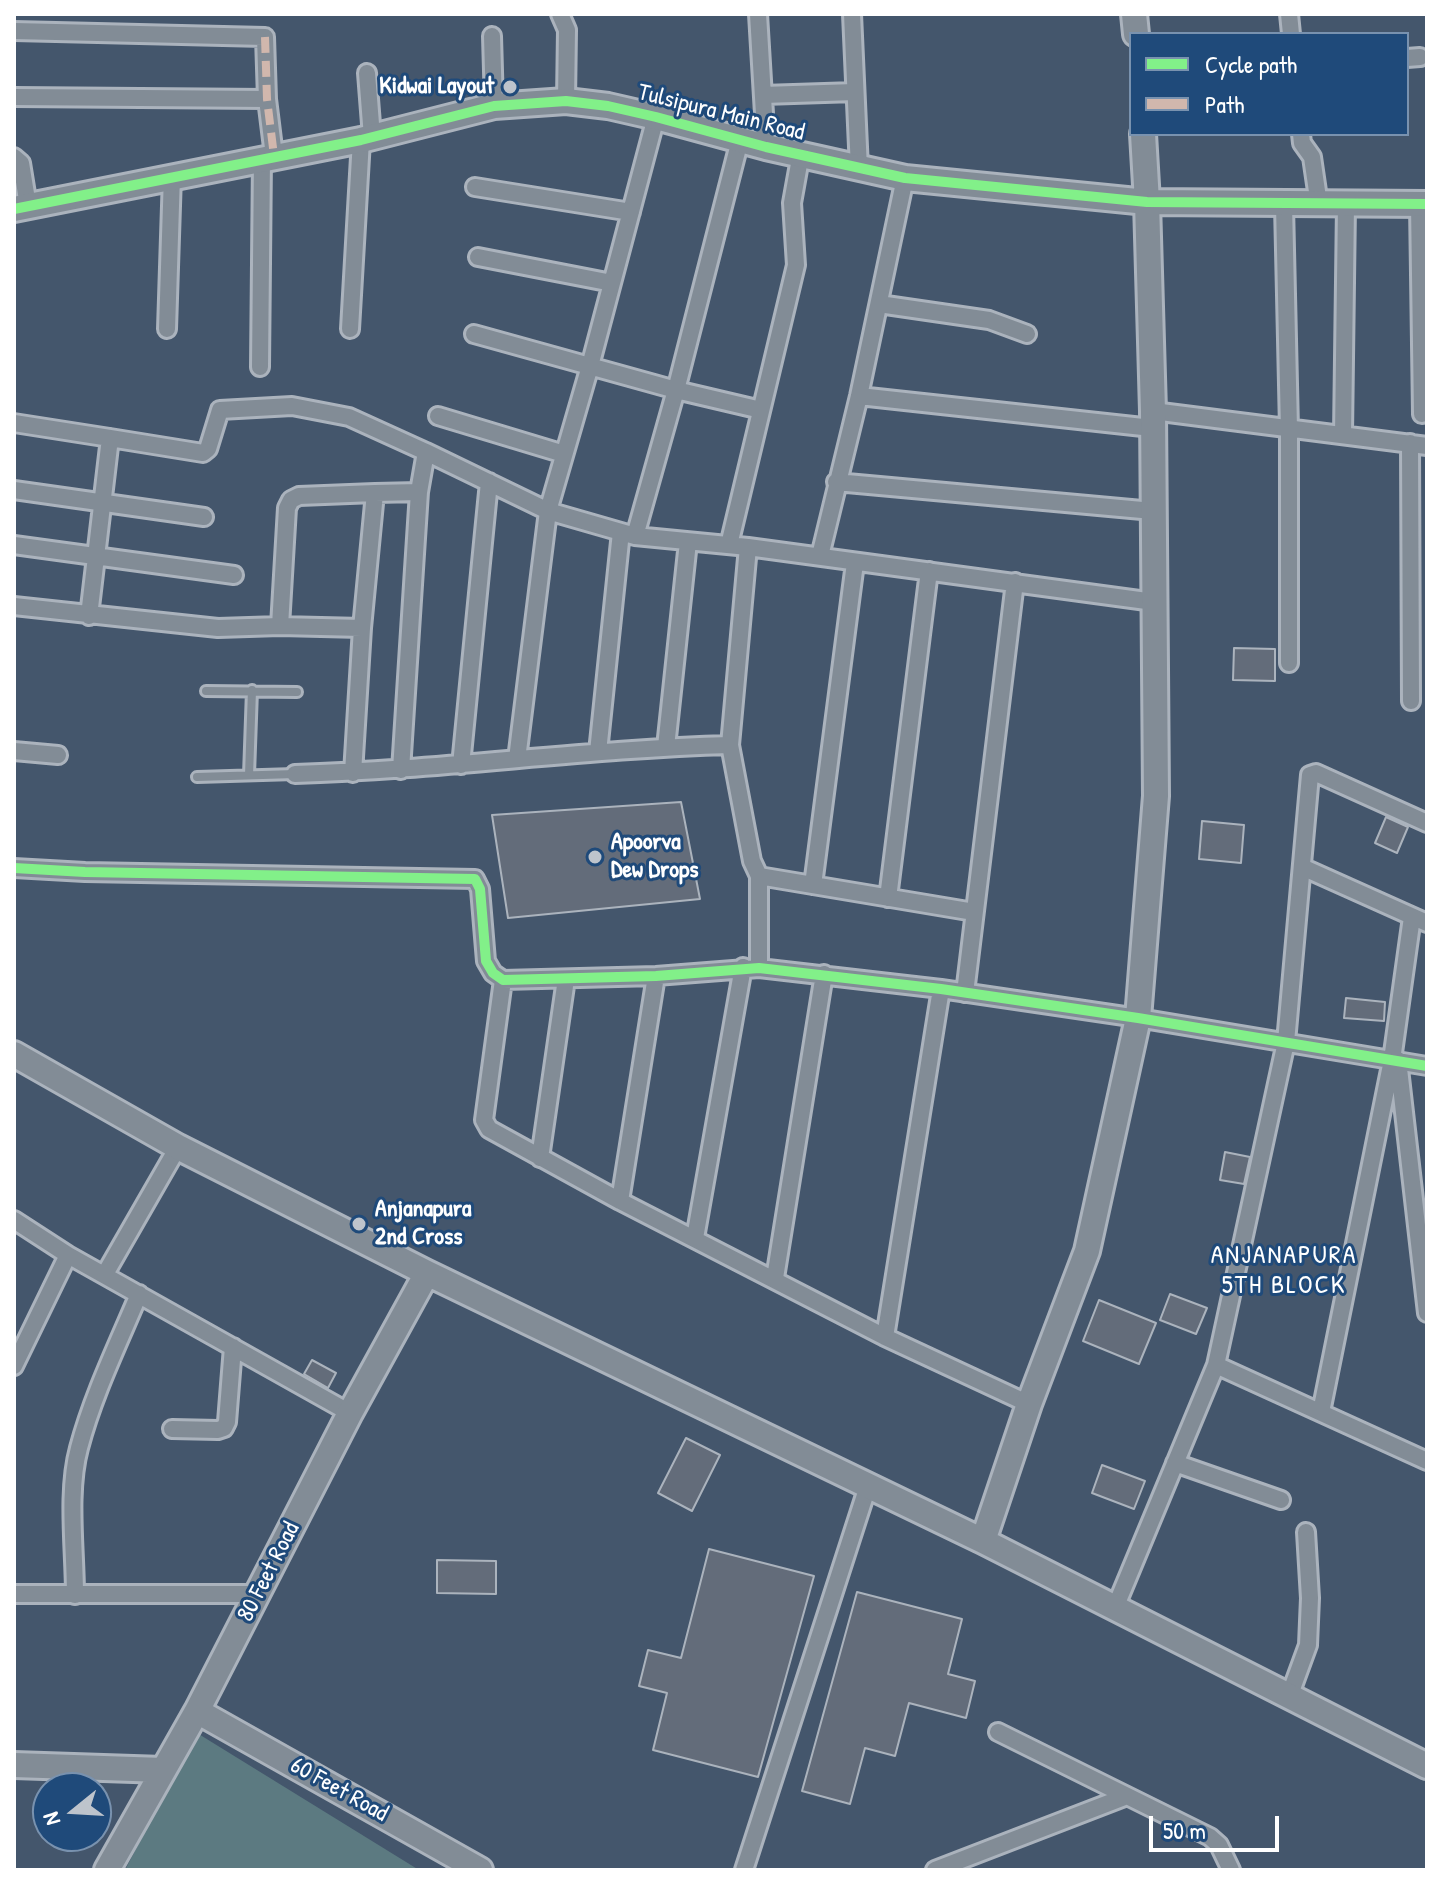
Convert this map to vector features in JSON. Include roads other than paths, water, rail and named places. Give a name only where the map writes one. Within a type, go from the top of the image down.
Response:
[{"type":"street","points":[[560,14],[567,30],[566,101]]},
{"type":"street","points":[[758,14],[766,147]]},
{"type":"street","points":[[852,14],[859,169]]},
{"type":"street","points":[[14,31],[261,36],[266,40],[268,157],[260,367]]},
{"type":"street","points":[[492,36],[494,106]]},
{"type":"street","points":[[350,329],[366,138],[367,73]]},
{"type":"street","points":[[763,95],[855,92]]},
{"type":"street","points":[[14,97],[267,99]]},
{"type":"street","name":"Tulsipura Main Road","points":[[21,207],[366,138],[494,106],[566,101],[608,106],[766,147],[905,178],[1147,202],[1423,204]]},
{"type":"street","points":[[517,759],[548,511],[656,117]]},
{"type":"street","points":[[983,1541],[1029,1404],[1087,1251],[1138,1018],[1156,796],[1152,419],[1143,136]]},
{"type":"street","points":[[1301,136],[1302,143],[1312,157],[1319,205]]},
{"type":"street","points":[[598,752],[628,534],[676,390],[740,140]]},
{"type":"street","points":[[729,545],[796,265],[792,203],[801,153]]},
{"type":"street","points":[[14,157],[21,163],[21,207]]},
{"type":"street","points":[[167,329],[172,175]]},
{"type":"street","points":[[820,556],[859,396],[905,178]]},
{"type":"street","points":[[475,187],[631,212]]},
{"type":"street","points":[[1422,414],[1423,204]]},
{"type":"street","points":[[1284,205],[1289,429],[1289,663]]},
{"type":"street","points":[[1343,435],[1346,205]]},
{"type":"street","points":[[478,257],[612,283]]},
{"type":"street","points":[[879,304],[989,320],[1027,334]]},
{"type":"street","points":[[474,334],[676,390],[761,410]]},
{"type":"street","points":[[859,396],[1289,429],[1427,446]]},
{"type":"street","points":[[14,423],[203,453],[208,449],[220,410],[292,406],[349,417],[548,511],[628,534],[820,556],[1154,602]]},
{"type":"street","points":[[438,416],[564,454]]},
{"type":"street","points":[[89,616],[110,438]]},
{"type":"street","points":[[1410,443],[1411,701]]},
{"type":"street","points":[[401,770],[419,492],[426,452]]},
{"type":"street","points":[[461,765],[489,482]]},
{"type":"street","points":[[836,482],[1153,511]]},
{"type":"street","points":[[14,490],[204,517]]},
{"type":"street","points":[[280,626],[287,508],[291,500],[299,496],[419,492]]},
{"type":"street","points":[[353,773],[375,493]]},
{"type":"street","points":[[666,747],[688,542]]},
{"type":"street","points":[[14,545],[234,575]]},
{"type":"street","points":[[695,1238],[751,968],[759,876],[752,861],[730,745],[748,547]]},
{"type":"street","points":[[813,885],[855,563]]},
{"type":"street","points":[[888,898],[929,571]]},
{"type":"street","points":[[965,993],[1015,582]]},
{"type":"street","points":[[14,606],[218,628],[362,628]]},
{"type":"street","points":[[295,774],[401,770],[598,752],[730,745]]},
{"type":"street","points":[[14,751],[58,755]]},
{"type":"street","points":[[1115,1608],[1216,1365],[1286,1042],[1310,775],[1313,773],[1427,823]]},
{"type":"street","points":[[1302,867],[1419,920],[1395,1060],[1321,1412]]},
{"type":"street","points":[[14,868],[475,879],[480,889],[486,961],[493,973],[503,980],[656,976],[751,968],[824,974],[1138,1018],[1427,1066]]},
{"type":"street","points":[[759,876],[974,912]]},
{"type":"street","points":[[775,1278],[824,974]]},
{"type":"street","points":[[620,1201],[656,976]]},
{"type":"street","points":[[540,1158],[566,979]]},
{"type":"street","points":[[503,980],[484,1120],[489,1129],[620,1201],[885,1337],[1029,1404]]},
{"type":"street","points":[[885,1337],[941,989]]},
{"type":"street","points":[[14,1054],[178,1147],[427,1273],[983,1541],[1427,1766]]},
{"type":"street","points":[[1395,1060],[1427,1313]]},
{"type":"street","points":[[105,1274],[178,1147]]},
{"type":"street","points":[[14,1220],[68,1255],[350,1413]]},
{"type":"street","points":[[14,1366],[68,1255]]},
{"type":"street","name":"80 Feet Road","points":[[107,1870],[197,1711],[350,1413],[427,1273]]},
{"type":"street","points":[[75,1595],[74,1480],[78,1449],[139,1294]]},
{"type":"street","points":[[172,1429],[224,1428],[233,1347]]},
{"type":"street","points":[[1216,1365],[1427,1461]]},
{"type":"street","points":[[1175,1463],[1281,1500]]},
{"type":"street","points":[[744,1870],[868,1486]]},
{"type":"street","points":[[1289,1697],[1308,1645],[1310,1598],[1306,1532]]},
{"type":"street","points":[[14,1594],[257,1594]]},
{"type":"street","name":"60 Feet Road","points":[[197,1711],[480,1870]]},
{"type":"street","points":[[998,1732],[1210,1837],[1219,1845],[1231,1870]]},
{"type":"street","points":[[14,1765],[163,1770]]},
{"type":"street","points":[[935,1870],[1127,1796]]},
{"type":"lane","points":[[249,775],[252,690]]},
{"type":"lane","points":[[206,691],[297,692]]},
{"type":"lane","points":[[197,777],[295,774]]},
{"type":"place","name":"Kidwai Layout","points":[[510,87]]},
{"type":"place","name":"Apoorva Dew Drops","points":[[595,857]]},
{"type":"place","name":"Anjanapura 2nd Cross","points":[[359,1224]]},
{"type":"district","name":"ANJANAPURA 5TH BLOCK","points":[[1284,1271]]}]
